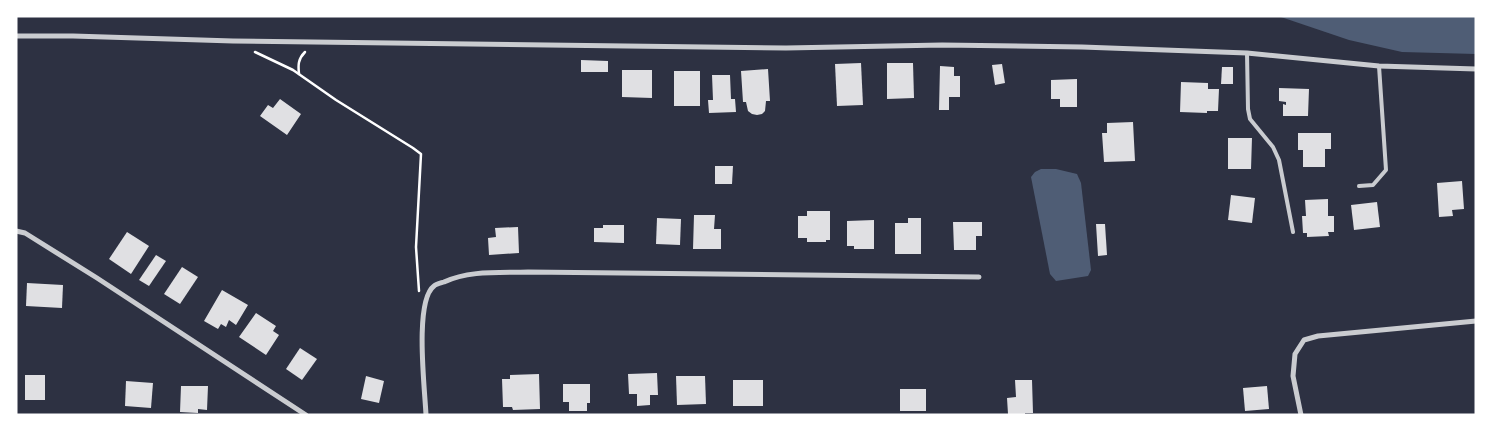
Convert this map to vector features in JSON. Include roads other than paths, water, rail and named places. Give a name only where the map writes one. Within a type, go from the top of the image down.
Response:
[{"type":"street","points":[[16,36],[233,41],[786,48],[942,45],[1082,47],[1247,53],[1379,66],[1476,69]]},
{"type":"street","points":[[16,231],[25,233],[97,278],[306,415]]},
{"type":"street","points":[[426,415],[422,322],[425,300],[433,287],[454,278],[477,274],[528,272],[979,277]]},
{"type":"street","points":[[1301,415],[1293,376],[1294,354],[1304,340],[1318,336],[1476,321]]},
{"type":"lane","points":[[1247,53],[1248,110],[1250,119],[1273,147],[1279,160],[1293,232]]},
{"type":"lane","points":[[1359,186],[1373,185],[1386,170],[1379,66]]},
{"type":"water","points":[[1278,16],[1476,16],[1476,54],[1402,52],[1349,40]]},
{"type":"water","points":[[1041,169],[1056,169],[1077,174],[1081,183],[1091,270],[1088,276],[1056,281],[1050,274],[1031,177]]}]
